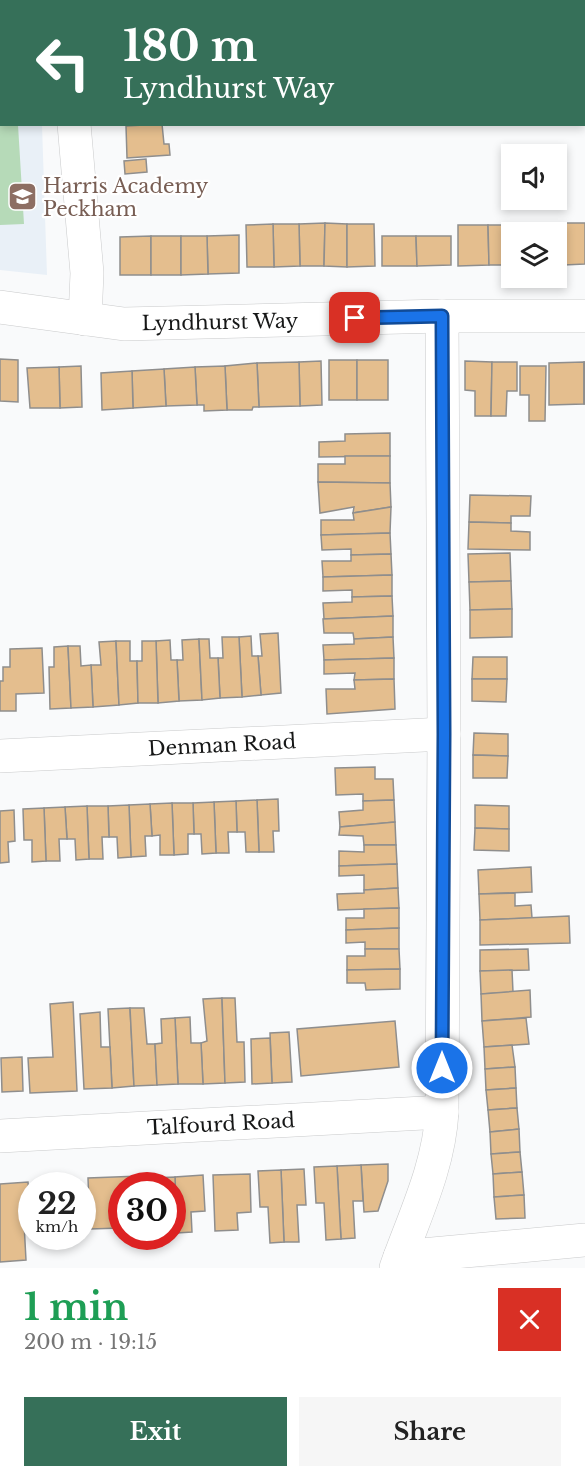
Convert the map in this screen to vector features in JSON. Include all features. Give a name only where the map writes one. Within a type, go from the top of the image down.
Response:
[{"type":"street","points":[[74,126],[87,273],[85,319]]},
{"type":"street","name":"Lyndhurst Way","points":[[0,308],[123,324],[442,316],[585,316]]},
{"type":"street","points":[[442,316],[444,734],[442,1112],[434,1165],[398,1262],[585,1240]]},
{"type":"street","name":"Denman Road","points":[[0,756],[444,734]]},
{"type":"street","name":"Talfourd Road","points":[[0,1136],[442,1112]]},
{"type":"shaded area","name":"Harris Academy Peckham","points":[[0,126],[42,126],[47,275],[0,270]]},
{"type":"green space","points":[[0,126],[18,126],[24,224],[0,225]]},
{"type":"building","points":[[126,126],[162,126],[164,144],[169,144],[170,155],[127,158]]},
{"type":"building","points":[[146,159],[147,172],[125,174],[124,161]]},
{"type":"building","points":[[325,223],[324,266],[300,266],[299,224]]},
{"type":"building","points":[[325,223],[347,224],[347,267],[324,266]]},
{"type":"building","points":[[567,223],[585,223],[585,264],[567,265]]},
{"type":"building","points":[[273,224],[299,224],[300,266],[274,267]]},
{"type":"building","points":[[273,224],[274,267],[247,267],[246,225]]},
{"type":"building","points":[[347,224],[374,224],[375,266],[347,267]]},
{"type":"building","points":[[458,225],[488,225],[489,265],[458,266]]},
{"type":"building","points":[[488,225],[501,225],[501,265],[489,265]]},
{"type":"building","points":[[239,235],[239,273],[208,274],[207,236]]},
{"type":"building","points":[[151,236],[151,275],[120,275],[120,237]]},
{"type":"building","points":[[151,236],[181,236],[181,275],[151,275]]},
{"type":"building","points":[[181,236],[207,236],[208,274],[181,275]]},
{"type":"building","points":[[382,236],[416,236],[417,266],[382,266]]},
{"type":"building","points":[[416,236],[451,236],[451,265],[417,266]]},
{"type":"building","points":[[0,359],[18,360],[18,402],[0,401]]},
{"type":"building","points":[[329,360],[357,360],[357,400],[329,400]]},
{"type":"building","points":[[357,360],[388,360],[388,400],[357,400]]},
{"type":"building","points":[[321,361],[322,405],[300,406],[299,362]]},
{"type":"building","points":[[465,361],[492,362],[491,416],[475,416],[475,391],[465,390]]},
{"type":"building","points":[[299,362],[300,406],[259,407],[257,363]]},
{"type":"building","points":[[492,362],[517,362],[517,391],[507,391],[506,416],[491,416]]},
{"type":"building","points":[[584,362],[584,404],[549,405],[549,363]]},
{"type":"building","points":[[585,362],[585,404],[584,404]]},
{"type":"building","points":[[257,363],[259,407],[253,407],[252,410],[227,410],[225,366]]},
{"type":"building","points":[[81,366],[82,407],[60,408],[59,367]]},
{"type":"building","points":[[225,366],[227,410],[204,411],[204,405],[197,405],[195,367]]},
{"type":"building","points":[[520,366],[546,366],[545,421],[529,421],[529,395],[520,395]]},
{"type":"building","points":[[59,367],[60,408],[30,408],[27,368]]},
{"type":"building","points":[[195,367],[197,405],[166,406],[164,369]]},
{"type":"building","points":[[164,369],[166,406],[133,408],[132,371]]},
{"type":"building","points":[[132,371],[133,408],[102,410],[101,373]]},
{"type":"building","points":[[390,433],[390,456],[319,457],[319,442],[345,441],[345,434]]},
{"type":"building","points":[[345,456],[390,456],[390,483],[318,482],[318,464],[345,464]]},
{"type":"building","points":[[318,482],[390,483],[391,507],[353,513],[354,507],[320,513]]},
{"type":"building","points":[[470,495],[531,496],[530,516],[511,516],[511,523],[469,522]]},
{"type":"building","points":[[391,507],[390,533],[321,535],[321,520],[354,520],[353,513]]},
{"type":"building","points":[[469,522],[511,523],[511,531],[530,532],[530,550],[468,549]]},
{"type":"building","points":[[390,533],[391,554],[351,555],[351,549],[322,550],[321,535]]},
{"type":"building","points":[[510,553],[511,581],[469,582],[468,554]]},
{"type":"building","points":[[391,554],[392,575],[323,577],[322,561],[351,561],[351,555]]},
{"type":"building","points":[[392,575],[392,596],[352,597],[352,590],[323,591],[323,577]]},
{"type":"building","points":[[511,581],[512,609],[470,610],[469,582]]},
{"type":"building","points":[[392,596],[393,616],[324,619],[323,603],[352,602],[352,597]]},
{"type":"building","points":[[512,609],[512,637],[470,638],[470,610]]},
{"type":"building","points":[[393,616],[393,637],[354,639],[353,633],[324,633],[323,619]]},
{"type":"building","points":[[278,633],[281,693],[261,695],[258,656],[262,656],[260,634]]},
{"type":"building","points":[[251,636],[252,656],[258,656],[261,695],[242,697],[239,637]]},
{"type":"building","points":[[222,637],[239,637],[242,697],[220,698],[218,658],[223,658]]},
{"type":"building","points":[[393,637],[394,658],[324,660],[323,645],[354,644],[354,639]]},
{"type":"building","points":[[199,639],[202,700],[179,701],[177,660],[183,660],[182,640]]},
{"type":"building","points":[[199,639],[209,639],[210,658],[218,658],[220,698],[202,700]]},
{"type":"building","points":[[170,640],[171,660],[177,660],[179,701],[158,703],[156,641]]},
{"type":"building","points":[[116,641],[119,705],[93,707],[91,665],[101,665],[99,642]]},
{"type":"building","points":[[116,641],[130,641],[130,661],[137,661],[138,703],[119,705]]},
{"type":"building","points":[[142,641],[156,641],[158,703],[138,703],[137,661],[142,661]]},
{"type":"building","points":[[68,646],[71,708],[50,709],[49,667],[54,667],[54,647]]},
{"type":"building","points":[[68,646],[80,646],[81,666],[91,665],[93,707],[71,708]]},
{"type":"building","points":[[42,648],[44,693],[16,694],[16,711],[0,711],[0,681],[3,681],[3,667],[10,667],[10,649]]},
{"type":"building","points":[[473,657],[507,657],[507,679],[472,679]]},
{"type":"building","points":[[394,658],[394,679],[354,680],[355,673],[324,674],[324,660]]},
{"type":"building","points":[[394,679],[395,709],[327,714],[326,689],[355,689],[354,680]]},
{"type":"building","points":[[472,679],[507,679],[506,702],[472,701]]},
{"type":"building","points":[[474,733],[508,734],[508,756],[473,755]]},
{"type":"building","points":[[473,755],[508,756],[507,778],[473,778]]},
{"type":"building","points":[[375,767],[375,779],[393,779],[394,800],[363,801],[363,794],[336,795],[335,768]]},
{"type":"building","points":[[278,799],[279,831],[273,831],[274,852],[259,852],[257,800]]},
{"type":"building","points":[[257,800],[259,852],[246,852],[245,832],[237,832],[236,801]]},
{"type":"building","points":[[394,800],[395,822],[340,827],[339,812],[363,810],[363,801]]},
{"type":"building","points":[[236,801],[237,832],[228,832],[229,853],[216,853],[214,802]]},
{"type":"building","points":[[214,802],[216,853],[202,854],[201,834],[194,834],[193,803]]},
{"type":"building","points":[[172,803],[193,803],[194,834],[188,834],[188,854],[174,855]]},
{"type":"building","points":[[172,803],[174,855],[160,855],[160,835],[152,836],[150,804]]},
{"type":"building","points":[[150,804],[152,836],[145,836],[146,856],[131,857],[129,805]]},
{"type":"building","points":[[129,805],[131,857],[118,858],[117,837],[109,837],[108,806]]},
{"type":"building","points":[[475,805],[509,806],[509,829],[475,828]]},
{"type":"building","points":[[87,806],[108,806],[109,837],[102,837],[103,859],[89,859]]},
{"type":"building","points":[[87,806],[89,859],[76,860],[75,839],[67,839],[65,807]]},
{"type":"building","points":[[65,807],[67,839],[59,839],[60,861],[46,861],[44,808]]},
{"type":"building","points":[[44,808],[46,861],[32,862],[32,840],[24,840],[23,809]]},
{"type":"building","points":[[14,810],[15,841],[8,842],[9,862],[0,863],[0,811]]},
{"type":"building","points":[[395,822],[396,845],[364,845],[363,836],[339,835],[340,827]]},
{"type":"building","points":[[475,828],[509,829],[509,851],[474,850]]},
{"type":"building","points":[[364,845],[396,845],[397,864],[339,866],[339,851],[364,852]]},
{"type":"building","points":[[397,864],[398,888],[364,890],[364,875],[339,876],[339,866]]},
{"type":"building","points":[[531,867],[532,892],[479,894],[478,870]]},
{"type":"building","points":[[398,888],[399,908],[338,910],[337,894]]},
{"type":"building","points":[[515,893],[515,906],[531,905],[532,918],[480,920],[479,894]]},
{"type":"building","points":[[399,908],[399,928],[346,930],[346,918],[364,918],[364,909]]},
{"type":"building","points":[[569,916],[570,943],[480,945],[480,920]]},
{"type":"building","points":[[399,928],[399,949],[365,949],[365,942],[346,943],[346,930]]},
{"type":"building","points":[[365,949],[399,949],[400,969],[347,970],[347,956],[365,956]]},
{"type":"building","points":[[528,949],[529,970],[480,971],[480,950]]},
{"type":"building","points":[[400,969],[400,989],[366,990],[365,983],[347,983],[347,970]]},
{"type":"building","points":[[512,970],[513,992],[481,994],[480,971]]},
{"type":"building","points":[[530,990],[531,1017],[482,1021],[481,994]]},
{"type":"building","points":[[222,998],[225,1083],[203,1084],[201,1043],[207,1041],[203,999]]},
{"type":"building","points":[[222,998],[235,998],[237,1042],[244,1042],[245,1082],[225,1083]]},
{"type":"building","points":[[73,1002],[77,1091],[30,1093],[28,1058],[53,1057],[50,1004]]},
{"type":"building","points":[[130,1008],[134,1086],[112,1088],[108,1009]]},
{"type":"building","points":[[130,1008],[144,1008],[147,1044],[155,1044],[157,1085],[134,1086]]},
{"type":"building","points":[[100,1012],[101,1047],[110,1047],[112,1088],[84,1089],[80,1014]]},
{"type":"building","points":[[190,1017],[191,1043],[201,1043],[203,1084],[178,1084],[175,1018]]},
{"type":"building","points":[[175,1018],[178,1084],[157,1085],[155,1044],[162,1043],[161,1019]]},
{"type":"building","points":[[526,1018],[529,1044],[484,1047],[482,1021]]},
{"type":"building","points":[[395,1021],[399,1067],[301,1076],[297,1029]]},
{"type":"building","points":[[289,1032],[292,1082],[272,1083],[270,1033]]},
{"type":"building","points":[[270,1038],[272,1083],[252,1084],[251,1039]]},
{"type":"building","points":[[512,1045],[515,1067],[485,1069],[484,1047]]},
{"type":"building","points":[[22,1057],[23,1091],[2,1092],[1,1058]]},
{"type":"building","points":[[515,1067],[516,1088],[486,1090],[485,1069]]},
{"type":"building","points":[[516,1088],[517,1108],[488,1110],[486,1090]]},
{"type":"building","points":[[517,1108],[519,1129],[490,1132],[488,1110]]},
{"type":"building","points":[[519,1129],[520,1152],[491,1154],[490,1132]]},
{"type":"building","points":[[520,1152],[522,1172],[493,1174],[491,1154]]},
{"type":"building","points":[[388,1164],[388,1181],[378,1211],[364,1212],[361,1165]]},
{"type":"building","points":[[361,1165],[363,1201],[353,1201],[355,1238],[341,1239],[337,1166]]},
{"type":"building","points":[[337,1166],[341,1239],[326,1240],[324,1203],[316,1203],[314,1167]]},
{"type":"building","points":[[304,1169],[306,1205],[297,1205],[299,1242],[284,1242],[281,1170]]},
{"type":"building","points":[[281,1170],[284,1242],[270,1243],[268,1207],[260,1207],[258,1171]]},
{"type":"building","points":[[522,1172],[524,1195],[494,1197],[493,1174]]},
{"type":"building","points":[[250,1174],[251,1212],[237,1213],[238,1230],[215,1231],[213,1175]]},
{"type":"building","points":[[203,1175],[205,1211],[191,1212],[192,1232],[186,1232],[186,1176]]},
{"type":"building","points":[[108,1177],[108,1228],[96,1229],[96,1178]]},
{"type":"building","points":[[18,1183],[18,1250],[25,1250],[26,1260],[0,1262],[0,1184]]},
{"type":"building","points":[[524,1195],[525,1218],[496,1219],[494,1197]]},
{"type":"place","name":"Harris Academy Peckham","points":[[22,197]]},
{"type":"route","points":[[355,318],[442,316],[444,734],[442,1068]]}]
